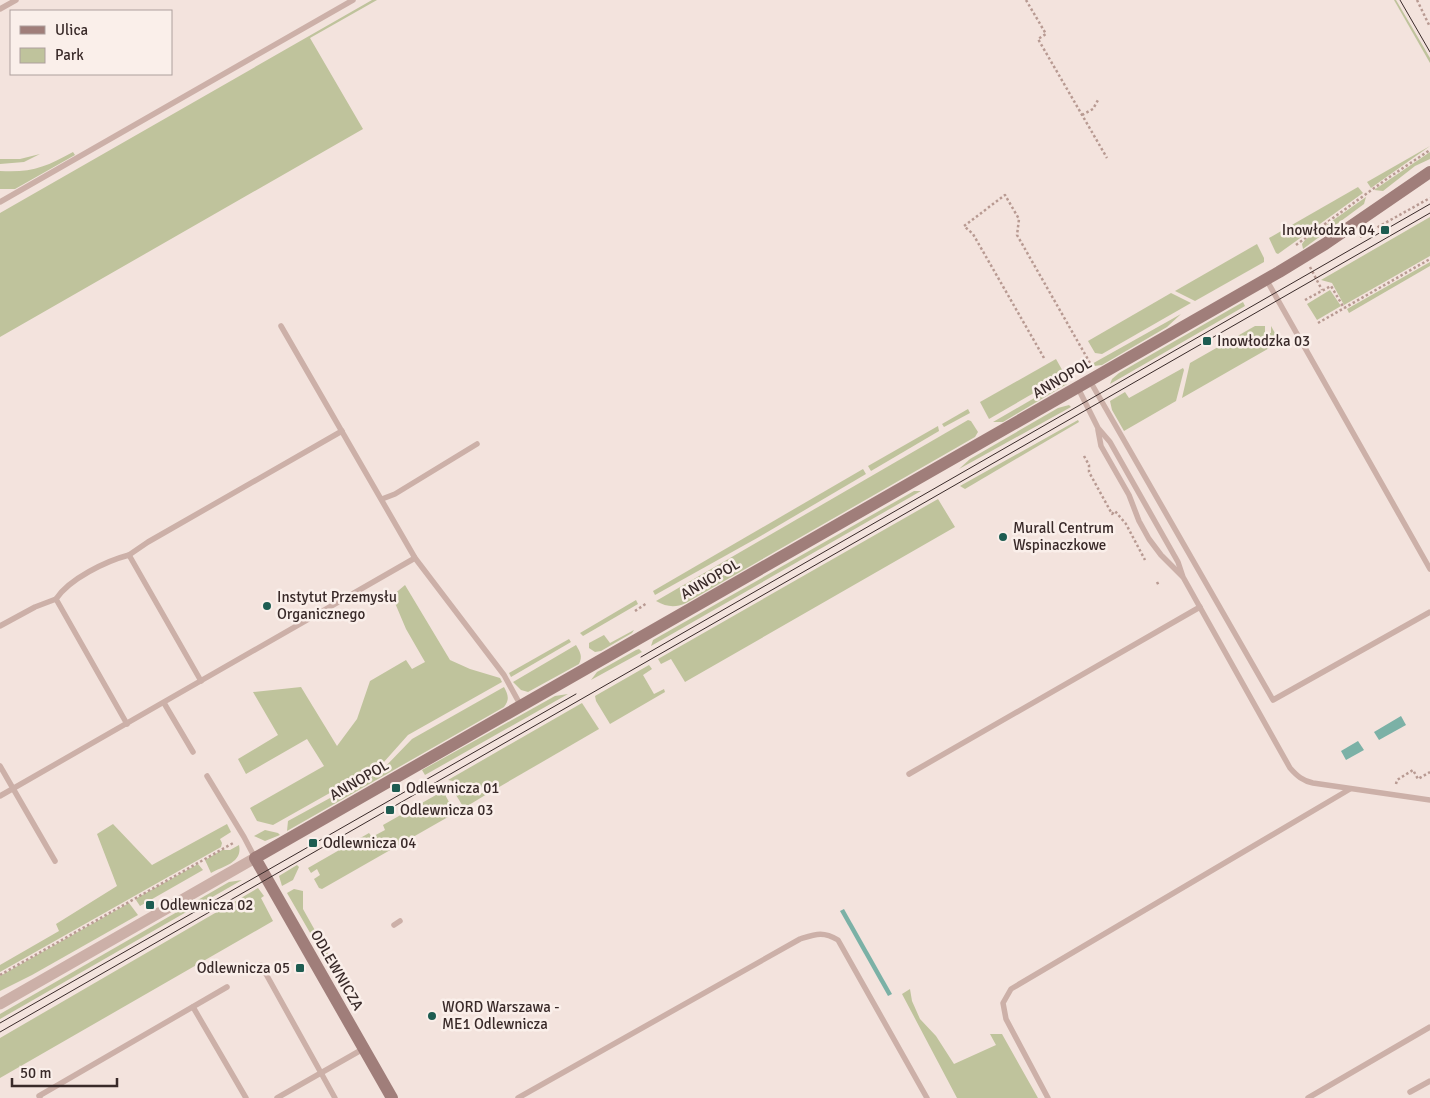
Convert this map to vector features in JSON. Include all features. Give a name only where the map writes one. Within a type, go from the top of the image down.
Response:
[{"type":"street","name":"ANNOPOL","points":[[0,1004],[1266,279],[1325,244],[1430,172]]},
{"type":"street","name":"ODLEWNICZA","points":[[255,858],[392,1098]]},
{"type":"lane","points":[[0,9],[16,0]]},
{"type":"lane","points":[[0,202],[353,0]]},
{"type":"lane","points":[[1266,279],[1430,569]]},
{"type":"lane","points":[[281,326],[415,558],[504,675],[521,706]]},
{"type":"lane","points":[[1090,381],[1273,700],[1430,612]]},
{"type":"lane","points":[[1078,388],[1098,428],[1110,442],[1178,562],[1183,577],[1290,768],[1308,782],[1430,800]]},
{"type":"lane","points":[[1098,428],[1101,446],[1129,496],[1149,539],[1161,555],[1183,577]]},
{"type":"lane","points":[[0,626],[34,607],[56,600],[68,586],[108,562],[129,555],[148,542],[342,432]]},
{"type":"lane","points":[[382,499],[394,494],[477,444]]},
{"type":"lane","points":[[129,555],[201,681]]},
{"type":"lane","points":[[0,796],[415,558]]},
{"type":"lane","points":[[56,600],[127,724]]},
{"type":"lane","points":[[909,774],[1200,607]]},
{"type":"lane","points":[[164,703],[193,752]]},
{"type":"lane","points":[[0,766],[55,861]]},
{"type":"lane","points":[[207,776],[255,858]]},
{"type":"lane","points":[[1048,1098],[1006,1019],[1003,1003],[1010,989],[1350,789]]},
{"type":"lane","points":[[518,1098],[800,939],[815,934],[828,934],[838,940],[928,1098]]},
{"type":"lane","points":[[261,965],[335,1098]]},
{"type":"lane","points":[[40,1098],[39,1096],[226,987]]},
{"type":"lane","points":[[193,1006],[246,1098]]},
{"type":"lane","points":[[1308,1098],[1430,1027]]},
{"type":"lane","points":[[277,1098],[363,1049]]},
{"type":"lane","points":[[1410,1092],[1430,1081]]},
{"type":"path","points":[[1026,0],[1046,34],[1038,39],[1107,158]]},
{"type":"path","points":[[1417,0],[1430,27]]},
{"type":"path","points":[[1082,116],[1093,109],[1098,100]]},
{"type":"path","points":[[1295,245],[1430,150]]},
{"type":"path","points":[[1044,358],[973,234],[964,226],[1005,195],[1018,219],[1017,235],[1090,363]]},
{"type":"path","points":[[1354,241],[1430,198]]},
{"type":"path","points":[[1318,323],[1430,259]]},
{"type":"path","points":[[1309,266],[1314,263]]},
{"type":"path","points":[[1305,300],[1332,286],[1344,308]]},
{"type":"path","points":[[1084,456],[1089,465],[1089,472],[1112,514],[1115,511],[1126,524],[1145,560]]},
{"type":"path","points":[[1157,582],[1159,586]]},
{"type":"path","points":[[635,612],[647,603]]},
{"type":"path","points":[[1396,784],[1397,780],[1413,770],[1418,779],[1430,772]]},
{"type":"path","points":[[0,974],[237,841]]},
{"type":"green space","points":[[372,0],[377,0],[310,38],[363,129],[0,337],[0,213]]},
{"type":"green space","points":[[1394,0],[1396,0],[1430,58],[1430,63]]},
{"type":"green space","points":[[1430,146],[1371,188],[1367,182]]},
{"type":"green space","points":[[73,152],[75,155],[15,189],[0,189],[0,171],[21,171],[38,168],[55,162]]},
{"type":"green space","points":[[1430,152],[1430,159],[1415,166],[1383,191],[1374,190]]},
{"type":"green space","points":[[40,154],[24,162],[0,164],[0,159],[20,159]]},
{"type":"green space","points":[[1358,187],[1363,193],[1278,254],[1276,253],[1269,238]]},
{"type":"green space","points":[[1366,197],[1364,204],[1303,249],[1302,244],[1305,240]]},
{"type":"green space","points":[[1430,217],[1430,256],[1344,305],[1332,283],[1321,280]]},
{"type":"green space","points":[[1257,244],[1264,262],[1195,301],[1175,291]]},
{"type":"green space","points":[[1430,262],[1430,266],[1349,313],[1347,309]]},
{"type":"green space","points":[[1330,290],[1341,306],[1317,320],[1307,304]]},
{"type":"green space","points":[[1171,293],[1191,303],[1102,354],[1095,353],[1088,341]]},
{"type":"green space","points":[[1243,302],[1245,306],[1110,384],[1112,379],[1119,373]]},
{"type":"green space","points":[[1181,314],[1167,327],[1102,365],[1090,365]]},
{"type":"green space","points":[[1255,326],[1265,326],[1265,333],[1271,333],[1271,326],[1280,342],[1182,398],[1190,363]]},
{"type":"green space","points":[[1056,359],[1065,375],[989,419],[980,402]]},
{"type":"green space","points":[[1183,368],[1176,401],[1124,431],[1112,410],[1110,401],[1125,392],[1129,398]]},
{"type":"green space","points":[[1067,379],[1067,384],[1003,422],[993,422]]},
{"type":"green space","points":[[1069,405],[1071,407],[959,469],[970,459],[1058,408]]},
{"type":"green space","points":[[968,409],[970,413],[944,427],[942,424]]},
{"type":"green space","points":[[968,420],[971,421],[978,432],[975,437],[686,603],[671,606],[656,601]]},
{"type":"green space","points":[[1078,420],[1079,422],[965,489],[960,486]]},
{"type":"green space","points":[[938,426],[939,431],[871,471],[868,466]]},
{"type":"green space","points":[[863,469],[866,474],[655,595],[653,591]]},
{"type":"green space","points":[[914,491],[921,491],[651,646],[653,640]]},
{"type":"green space","points":[[938,499],[955,527],[685,682],[671,659],[661,664],[658,659]]},
{"type":"green space","points":[[405,585],[450,660],[470,669],[500,678],[502,682],[408,735],[383,763],[273,825],[257,821],[250,808],[324,766],[307,739],[246,774],[238,759],[278,735],[253,692],[301,687],[337,746],[357,719],[370,681],[406,660],[412,669],[425,662],[406,629],[392,596]]},
{"type":"green space","points":[[636,600],[638,604],[583,636],[580,633]]},
{"type":"green space","points":[[634,630],[601,651],[595,652],[589,648],[589,643],[604,635],[610,643]]},
{"type":"green space","points":[[569,639],[571,642],[511,677],[509,673]]},
{"type":"green space","points":[[576,645],[581,656],[579,664],[528,692],[521,690],[513,682]]},
{"type":"green space","points":[[639,649],[642,652],[591,680],[597,672]]},
{"type":"green space","points":[[649,665],[652,669],[643,675],[654,694],[664,689],[665,692],[610,724],[595,696]]},
{"type":"green space","points":[[504,687],[508,697],[504,707],[287,831],[288,821],[383,769],[412,739]]},
{"type":"green space","points":[[568,694],[425,775],[422,770],[555,696]]},
{"type":"green space","points":[[582,703],[599,729],[494,790],[448,780]]},
{"type":"green space","points":[[451,787],[487,794],[464,808]]},
{"type":"green space","points":[[443,791],[455,813],[322,889],[319,888],[314,879],[320,875],[317,869],[311,873],[308,868],[369,833],[372,837],[385,830],[383,825]]},
{"type":"green space","points":[[113,824],[152,865],[227,824],[231,832],[220,839],[221,847],[0,972],[0,965],[59,931],[56,924],[117,886],[97,834]]},
{"type":"green space","points":[[265,830],[280,835],[265,841],[254,836]]},
{"type":"green space","points":[[239,845],[238,856],[235,860],[211,873],[205,860],[222,850],[230,850]]},
{"type":"green space","points":[[198,864],[203,870],[140,906],[136,900],[137,898]]},
{"type":"green space","points":[[297,865],[299,867],[293,880],[282,886],[279,876]]},
{"type":"green space","points":[[242,880],[0,1019],[0,1014],[229,882]]},
{"type":"green space","points":[[258,888],[264,896],[261,898],[273,921],[0,1078],[0,1038]]},
{"type":"green space","points":[[294,889],[303,891],[303,909],[340,975],[331,969],[287,893]]},
{"type":"green space","points":[[129,903],[138,915],[0,991],[0,976]]},
{"type":"green space","points":[[910,989],[912,1001],[920,1019],[936,1036],[954,1064],[996,1045],[990,1034],[1002,1034],[1038,1098],[957,1098],[902,994]]},
{"type":"water","points":[[1401,716],[1406,725],[1379,740],[1374,732]]},
{"type":"water","points":[[1358,741],[1364,750],[1346,760],[1341,751]]},
{"type":"water","points":[[844,909],[892,994],[888,996],[840,911]]},
{"type":"tram line","points":[[1400,0],[1430,52]]},
{"type":"tram line","points":[[641,657],[1430,204]]},
{"type":"tram line","points":[[0,1032],[1430,213]]},
{"type":"tram line","points":[[0,1023],[576,694]]},
{"type":"place","name":"Inowłodzka 04","points":[[1385,230]]},
{"type":"place","name":"Inowłodzka 03","points":[[1207,341]]},
{"type":"place","name":"Murall Centrum Wspinaczkowe","points":[[1003,537]]},
{"type":"place","name":"Instytut Przemysłu Organicznego","points":[[267,606]]},
{"type":"place","name":"Odlewnicza 01","points":[[396,788]]},
{"type":"place","name":"Odlewnicza 03","points":[[390,810]]},
{"type":"place","name":"Odlewnicza 04","points":[[313,843]]},
{"type":"place","name":"Odlewnicza 02","points":[[150,905]]},
{"type":"place","name":"Odlewnicza 05","points":[[300,968]]},
{"type":"place","name":"WORD Warszawa - ME1 Odlewnicza","points":[[432,1016]]}]
